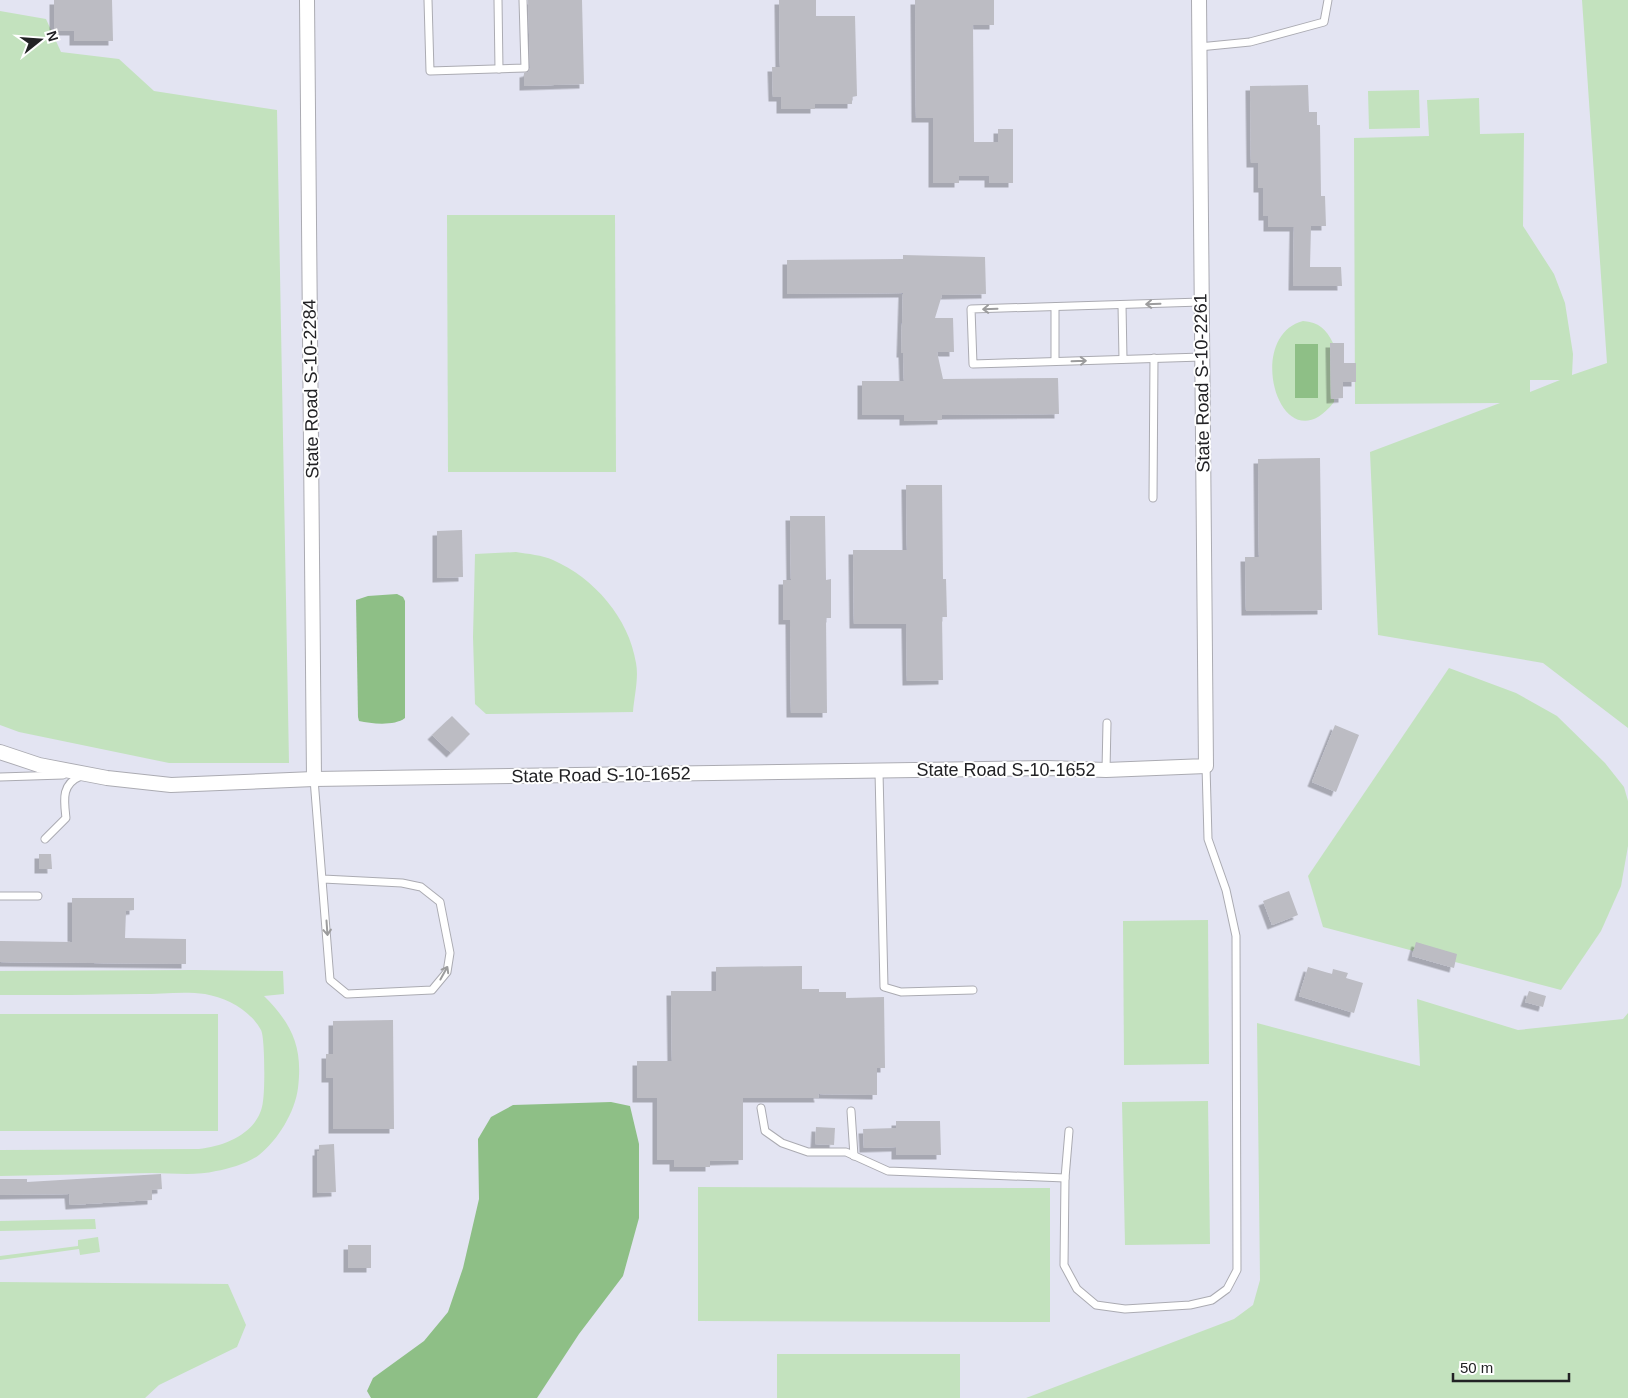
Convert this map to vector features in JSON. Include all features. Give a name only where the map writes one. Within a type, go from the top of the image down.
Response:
[{"type":"street","name":"State Road S-10-2284","points":[[307,0],[314,779]]},
{"type":"street","name":"State Road S-10-2261","points":[[1199,0],[1206,766]]},
{"type":"street","name":"State Road S-10-1652","points":[[0,752],[39,765],[86,774],[171,785],[314,779],[1047,768],[1106,770],[1206,766]]},
{"type":"lane","points":[[428,0],[430,71],[524,68],[524,0]]},
{"type":"lane","points":[[498,0],[499,69]]},
{"type":"lane","points":[[1199,47],[1250,42],[1324,22],[1328,0]]},
{"type":"lane","points":[[1202,302],[971,310],[973,364],[1202,356]]},
{"type":"lane","points":[[1122,305],[1123,359]]},
{"type":"lane","points":[[1054,307],[1055,361]]},
{"type":"lane","points":[[1152,498],[1154,358]]},
{"type":"lane","points":[[1106,770],[1107,723]]},
{"type":"lane","points":[[1069,1131],[1065,1178],[1064,1265],[1076,1289],[1096,1305],[1125,1309],[1190,1305],[1212,1300],[1227,1289],[1236,1270],[1236,936],[1226,890],[1208,839],[1206,766]]},
{"type":"lane","points":[[879,772],[884,987],[901,992],[973,990]]},
{"type":"lane","points":[[0,776],[86,774]]},
{"type":"lane","points":[[45,839],[66,818],[64,795],[68,786],[73,779],[86,774]]},
{"type":"lane","points":[[314,779],[330,980],[347,994],[432,990],[447,972],[450,953],[440,902],[421,887],[402,883],[323,879]]},
{"type":"lane","points":[[0,896],[38,896]]},
{"type":"lane","points":[[761,1108],[765,1131],[782,1143],[808,1152],[846,1152],[888,1171],[1065,1178]]},
{"type":"lane","points":[[851,1111],[854,1156]]},
{"type":"shaded area","points":[[0,0],[1628,0],[1628,1398],[0,1398]]},
{"type":"shaded area","points":[[1582,0],[1628,0],[1628,728],[1543,663],[1378,635],[1370,452],[1500,403],[1355,404],[1354,138],[1429,136],[1427,100],[1479,98],[1480,134],[1524,133],[1523,226],[1554,274],[1565,303],[1573,354],[1572,375],[1607,363]],"holes":[[[1530,380],[1560,380],[1530,392]]]},
{"type":"shaded area","points":[[0,11],[46,19],[61,52],[119,59],[154,91],[277,110],[289,763],[169,763],[19,732],[0,725]]},
{"type":"shaded area","points":[[1419,90],[1420,128],[1369,129],[1368,91]]},
{"type":"shaded area","points":[[447,215],[615,215],[616,472],[448,472]]},
{"type":"shaded area","points":[[1303,321],[1321,327],[1333,343],[1330,343],[1331,398],[1334,399],[1334,402],[1315,418],[1299,420],[1285,410],[1276,393],[1272,371],[1275,350],[1285,332]]},
{"type":"shaded area","points":[[1295,344],[1318,344],[1318,398],[1295,398]]},
{"type":"shaded area","points":[[516,552],[544,557],[568,568],[582,577],[607,601],[626,630],[636,663],[637,681],[633,712],[486,714],[475,704],[473,637],[475,554]]},
{"type":"shaded area","points":[[397,594],[403,597],[405,601],[405,718],[401,721],[389,723],[359,721],[356,600],[368,596]]},
{"type":"shaded area","points":[[1449,668],[1516,693],[1557,716],[1605,763],[1624,787],[1628,801],[1628,846],[1621,886],[1601,931],[1561,990],[1323,927],[1308,876]]},
{"type":"shaded area","points":[[1208,920],[1209,1064],[1124,1065],[1123,921]]},
{"type":"shaded area","points":[[0,971],[283,971],[284,994],[264,996],[282,1016],[293,1037],[299,1060],[299,1073],[298,1088],[293,1106],[273,1142],[255,1158],[208,1173],[0,1176],[0,1150],[199,1149],[230,1141],[249,1129],[256,1121],[263,1101],[263,1043],[261,1030],[251,1016],[237,1006],[221,998],[189,993],[0,995]]},
{"type":"shaded area","points":[[1417,999],[1518,1030],[1623,1019],[1628,1013],[1628,1398],[1026,1398],[1234,1319],[1253,1305],[1260,1280],[1257,1023],[1420,1066]]},
{"type":"shaded area","points":[[0,1014],[218,1014],[218,1131],[0,1131]]},
{"type":"shaded area","points":[[1208,1101],[1210,1244],[1125,1245],[1122,1102]]},
{"type":"shaded area","points":[[611,1102],[630,1106],[639,1144],[639,1218],[623,1276],[579,1334],[537,1398],[371,1398],[367,1391],[373,1378],[424,1341],[448,1312],[463,1268],[479,1199],[478,1139],[491,1117],[513,1105]]},
{"type":"shaded area","points":[[698,1187],[1050,1188],[1050,1322],[698,1321]]},
{"type":"shaded area","points":[[95,1219],[96,1229],[0,1231],[0,1221]]},
{"type":"shaded area","points":[[98,1237],[100,1252],[80,1255],[79,1249],[0,1260],[0,1256],[78,1246],[78,1240]]},
{"type":"shaded area","points":[[0,1282],[228,1284],[246,1325],[237,1347],[159,1385],[145,1398],[0,1398]]},
{"type":"shaded area","points":[[777,1354],[960,1354],[960,1398],[777,1398]]},
{"type":"building","points":[[54,0],[112,0],[113,41],[74,41],[74,31],[54,31]]},
{"type":"building","points":[[528,0],[582,0],[584,84],[524,86],[524,73],[528,72],[530,68]]},
{"type":"building","points":[[779,0],[816,0],[816,16],[855,16],[857,96],[852,97],[852,104],[815,104],[815,109],[781,109],[781,97],[773,97],[772,67],[780,67]]},
{"type":"building","points":[[915,0],[994,0],[994,25],[973,25],[974,142],[998,142],[998,129],[1013,129],[1013,183],[989,183],[989,176],[959,176],[959,183],[933,183],[933,118],[916,118]]},
{"type":"building","points":[[1308,85],[1309,112],[1317,112],[1317,125],[1320,125],[1321,196],[1325,196],[1326,226],[1311,226],[1310,267],[1341,267],[1342,286],[1293,286],[1294,227],[1268,227],[1268,216],[1263,216],[1263,188],[1258,188],[1258,163],[1251,163],[1250,86]]},
{"type":"building","points":[[903,255],[985,257],[986,294],[942,295],[935,318],[953,318],[954,352],[937,352],[943,379],[1058,378],[1059,414],[942,415],[942,420],[904,421],[904,415],[862,415],[862,381],[904,381],[903,353],[901,353],[903,293],[787,294],[787,260],[903,259]]},
{"type":"building","points":[[1330,343],[1344,343],[1344,363],[1356,363],[1356,382],[1343,382],[1343,398],[1331,399]]},
{"type":"building","points":[[1320,458],[1322,610],[1246,611],[1245,557],[1259,557],[1258,459]]},
{"type":"building","points":[[906,485],[942,485],[943,579],[946,579],[947,617],[942,617],[943,680],[907,681],[906,624],[854,624],[853,550],[907,550]]},
{"type":"building","points":[[790,516],[825,516],[826,580],[831,579],[831,618],[826,618],[827,713],[791,713],[790,620],[783,620],[783,580],[791,580]]},
{"type":"building","points":[[462,530],[463,577],[437,578],[437,531]]},
{"type":"building","points":[[452,716],[470,734],[451,753],[432,735]]},
{"type":"building","points":[[1335,725],[1359,735],[1336,792],[1312,782]]},
{"type":"building","points":[[39,854],[51,854],[52,869],[39,869]]},
{"type":"building","points":[[1289,891],[1298,915],[1272,925],[1263,901]]},
{"type":"building","points":[[72,898],[134,898],[134,910],[126,911],[125,938],[186,939],[186,964],[0,962],[0,941],[72,942]]},
{"type":"building","points":[[1416,942],[1457,954],[1454,968],[1412,956]]},
{"type":"building","points":[[802,966],[802,989],[819,989],[819,992],[846,992],[846,998],[884,997],[885,1068],[877,1068],[877,1095],[818,1094],[819,1098],[743,1098],[743,1160],[710,1161],[710,1167],[674,1167],[674,1160],[657,1160],[657,1098],[637,1098],[637,1061],[672,1061],[671,991],[716,991],[716,967]]},
{"type":"building","points":[[1308,967],[1332,974],[1333,969],[1348,973],[1346,978],[1363,983],[1354,1013],[1299,996]]},
{"type":"building","points":[[1529,991],[1546,996],[1543,1007],[1525,1002]]},
{"type":"building","points":[[393,1020],[394,1129],[333,1129],[333,1078],[326,1078],[326,1054],[333,1054],[333,1021]]},
{"type":"building","points":[[896,1121],[940,1121],[941,1155],[896,1155],[896,1147],[864,1148],[863,1129],[896,1128]]},
{"type":"building","points":[[816,1127],[835,1128],[834,1145],[815,1144]]},
{"type":"building","points":[[334,1144],[336,1192],[317,1193],[317,1151],[319,1151],[319,1145]]},
{"type":"building","points":[[161,1174],[162,1189],[152,1190],[152,1200],[70,1205],[69,1194],[0,1195],[0,1179],[27,1179],[27,1182]]},
{"type":"building","points":[[348,1245],[371,1245],[371,1268],[348,1268]]}]
